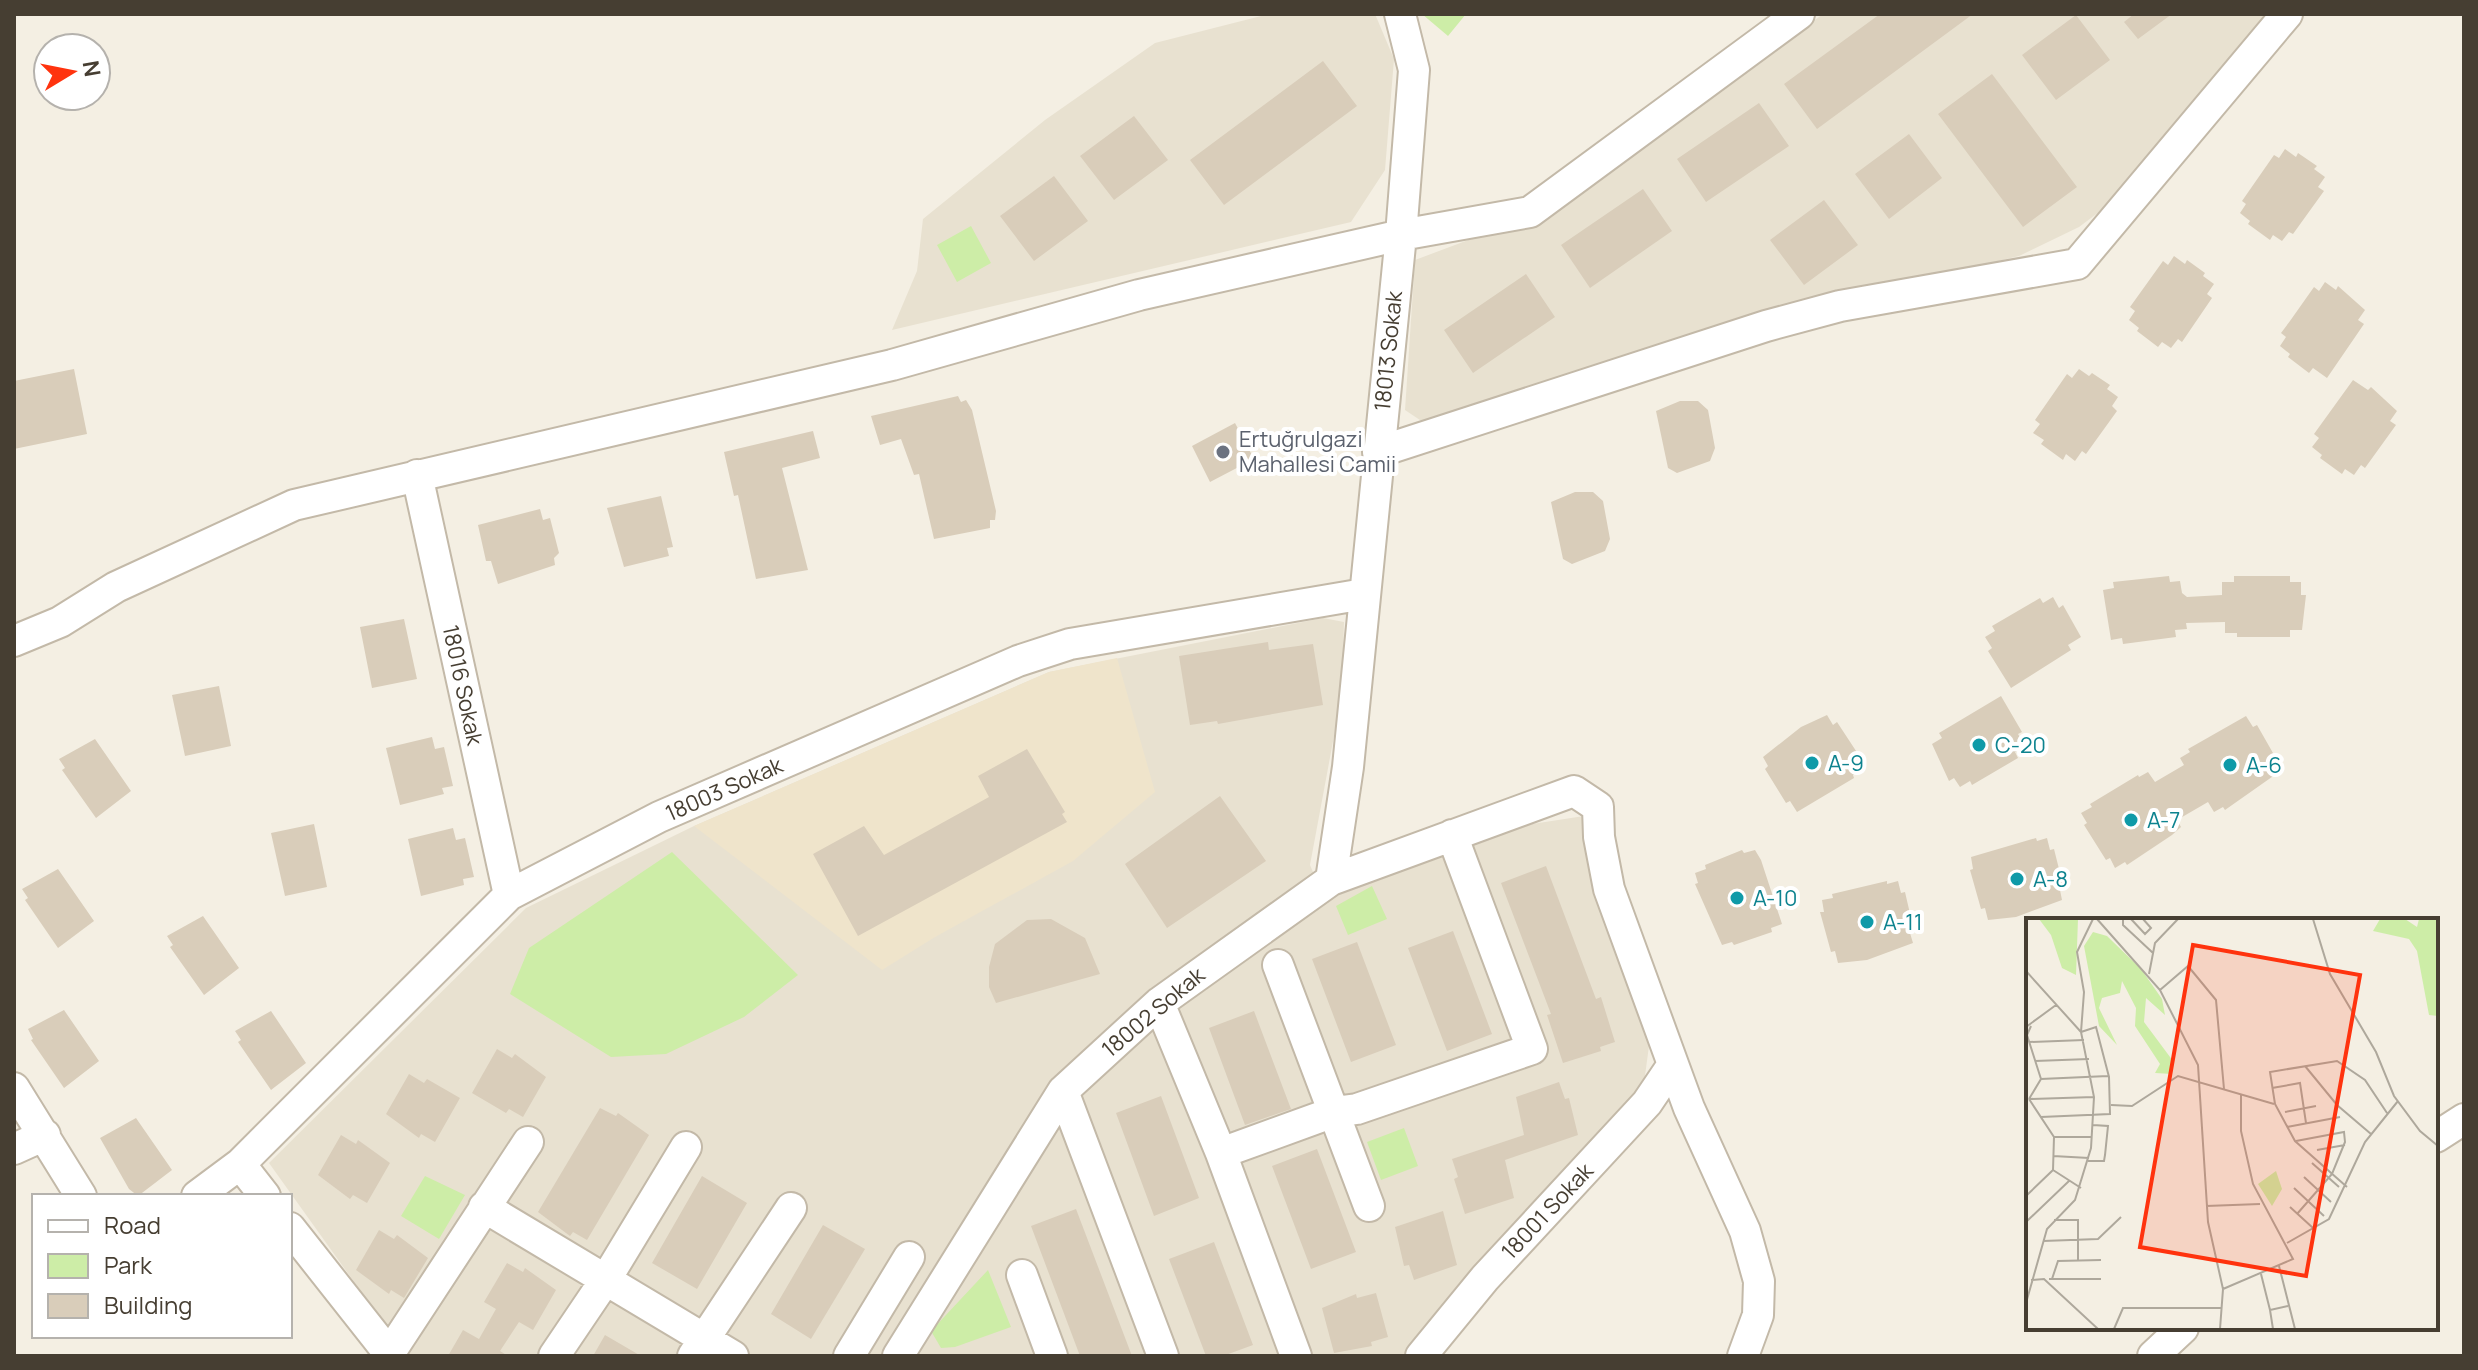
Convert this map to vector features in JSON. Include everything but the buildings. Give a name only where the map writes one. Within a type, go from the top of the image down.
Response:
[{"type":"street","name":"18013 Sokak","points":[[1331,880],[1348,767],[1401,235],[1414,70],[1400,14]]},
{"type":"street","points":[[14,641],[60,622],[116,587],[294,505],[892,365],[1139,295],[1401,235],[1530,212],[1799,14]]},
{"type":"street","points":[[1378,452],[1766,326],[1840,306],[2077,264],[2287,14]]},
{"type":"street","name":"18016 Sokak","points":[[417,475],[509,895]]},
{"type":"street","name":"18003 Sokak","points":[[200,1194],[240,1164],[509,895],[659,817],[1018,661],[1070,644],[1364,594]]},
{"type":"street","name":"18002 Sokak","points":[[898,1356],[1063,1091],[1159,1003],[1331,880],[1574,791],[1598,807],[1599,837],[1609,889],[1672,1066]]},
{"type":"street","points":[[1221,1153],[1334,1112],[1357,1109],[1532,1049],[1452,835]]},
{"type":"street","points":[[1278,965],[1369,1206]]},
{"type":"street","points":[[1159,1003],[1221,1153],[1296,1356]]},
{"type":"street","points":[[1672,1066],[1745,1231],[1759,1281],[1758,1315],[1743,1356]]},
{"type":"street","name":"18001 Sokak","points":[[1421,1356],[1485,1278],[1647,1103],[1672,1066]]},
{"type":"street","points":[[14,1088],[80,1194]]},
{"type":"street","points":[[1063,1091],[1163,1356]]},
{"type":"street","points":[[2438,1136],[2464,1119]]},
{"type":"street","points":[[14,1149],[45,1135]]},
{"type":"street","points":[[292,1231],[390,1355],[528,1142]]},
{"type":"street","points":[[554,1356],[606,1279],[686,1147]]},
{"type":"street","points":[[240,1164],[263,1194]]},
{"type":"street","points":[[484,1207],[606,1279],[698,1347],[733,1356]]},
{"type":"street","points":[[698,1347],[791,1208]]},
{"type":"street","points":[[849,1356],[909,1257]]},
{"type":"street","points":[[1022,1275],[1052,1356]]},
{"type":"street","points":[[2153,1356],[2181,1330]]},
{"type":"shaded area","points":[[1269,14],[1375,14],[1394,59],[1385,170],[1351,222],[892,330],[917,271],[923,219],[1045,120],[1155,43]]},
{"type":"shaded area","points":[[1823,14],[2268,14],[2099,212],[2079,227],[2019,256],[1832,301],[1426,424],[1405,410],[1415,260],[1511,224],[1549,215]]},
{"type":"shaded area","points":[[1323,618],[1344,622],[1342,693],[1310,865],[1324,898],[1512,827],[1584,816],[1590,861],[1649,1046],[1644,1083],[1600,1136],[1479,1262],[1403,1356],[407,1356],[269,1163],[526,908],[694,826],[1049,672]]},
{"type":"shaded area","points":[[1117,658],[1155,792],[1073,861],[882,970],[694,826],[1049,672]]},
{"type":"green space","points":[[1422,14],[1466,14],[1448,36]]},
{"type":"green space","points":[[971,226],[991,263],[957,282],[937,245]]},
{"type":"green space","points":[[672,852],[798,975],[744,1017],[666,1054],[611,1057],[510,994],[529,948]]},
{"type":"green space","points":[[1372,886],[1387,919],[1348,935],[1336,906]]},
{"type":"green space","points":[[1404,1128],[1418,1166],[1381,1180],[1367,1142]]},
{"type":"green space","points":[[425,1176],[465,1195],[439,1239],[401,1216]]},
{"type":"green space","points":[[988,1270],[1011,1327],[955,1347],[941,1348],[931,1331]]},
{"type":"place","name":"Ertuğrulgazi Mahallesi Camii","points":[[1223,452]]},
{"type":"place","name":"C-20","points":[[1979,745]]},
{"type":"place","name":"A-9","points":[[1812,763]]},
{"type":"place","name":"A-6","points":[[2230,765]]},
{"type":"place","name":"A-7","points":[[2131,820]]},
{"type":"place","name":"A-8","points":[[2017,879]]},
{"type":"place","name":"A-10","points":[[1737,898]]},
{"type":"place","name":"A-11","points":[[1867,922]]}]
